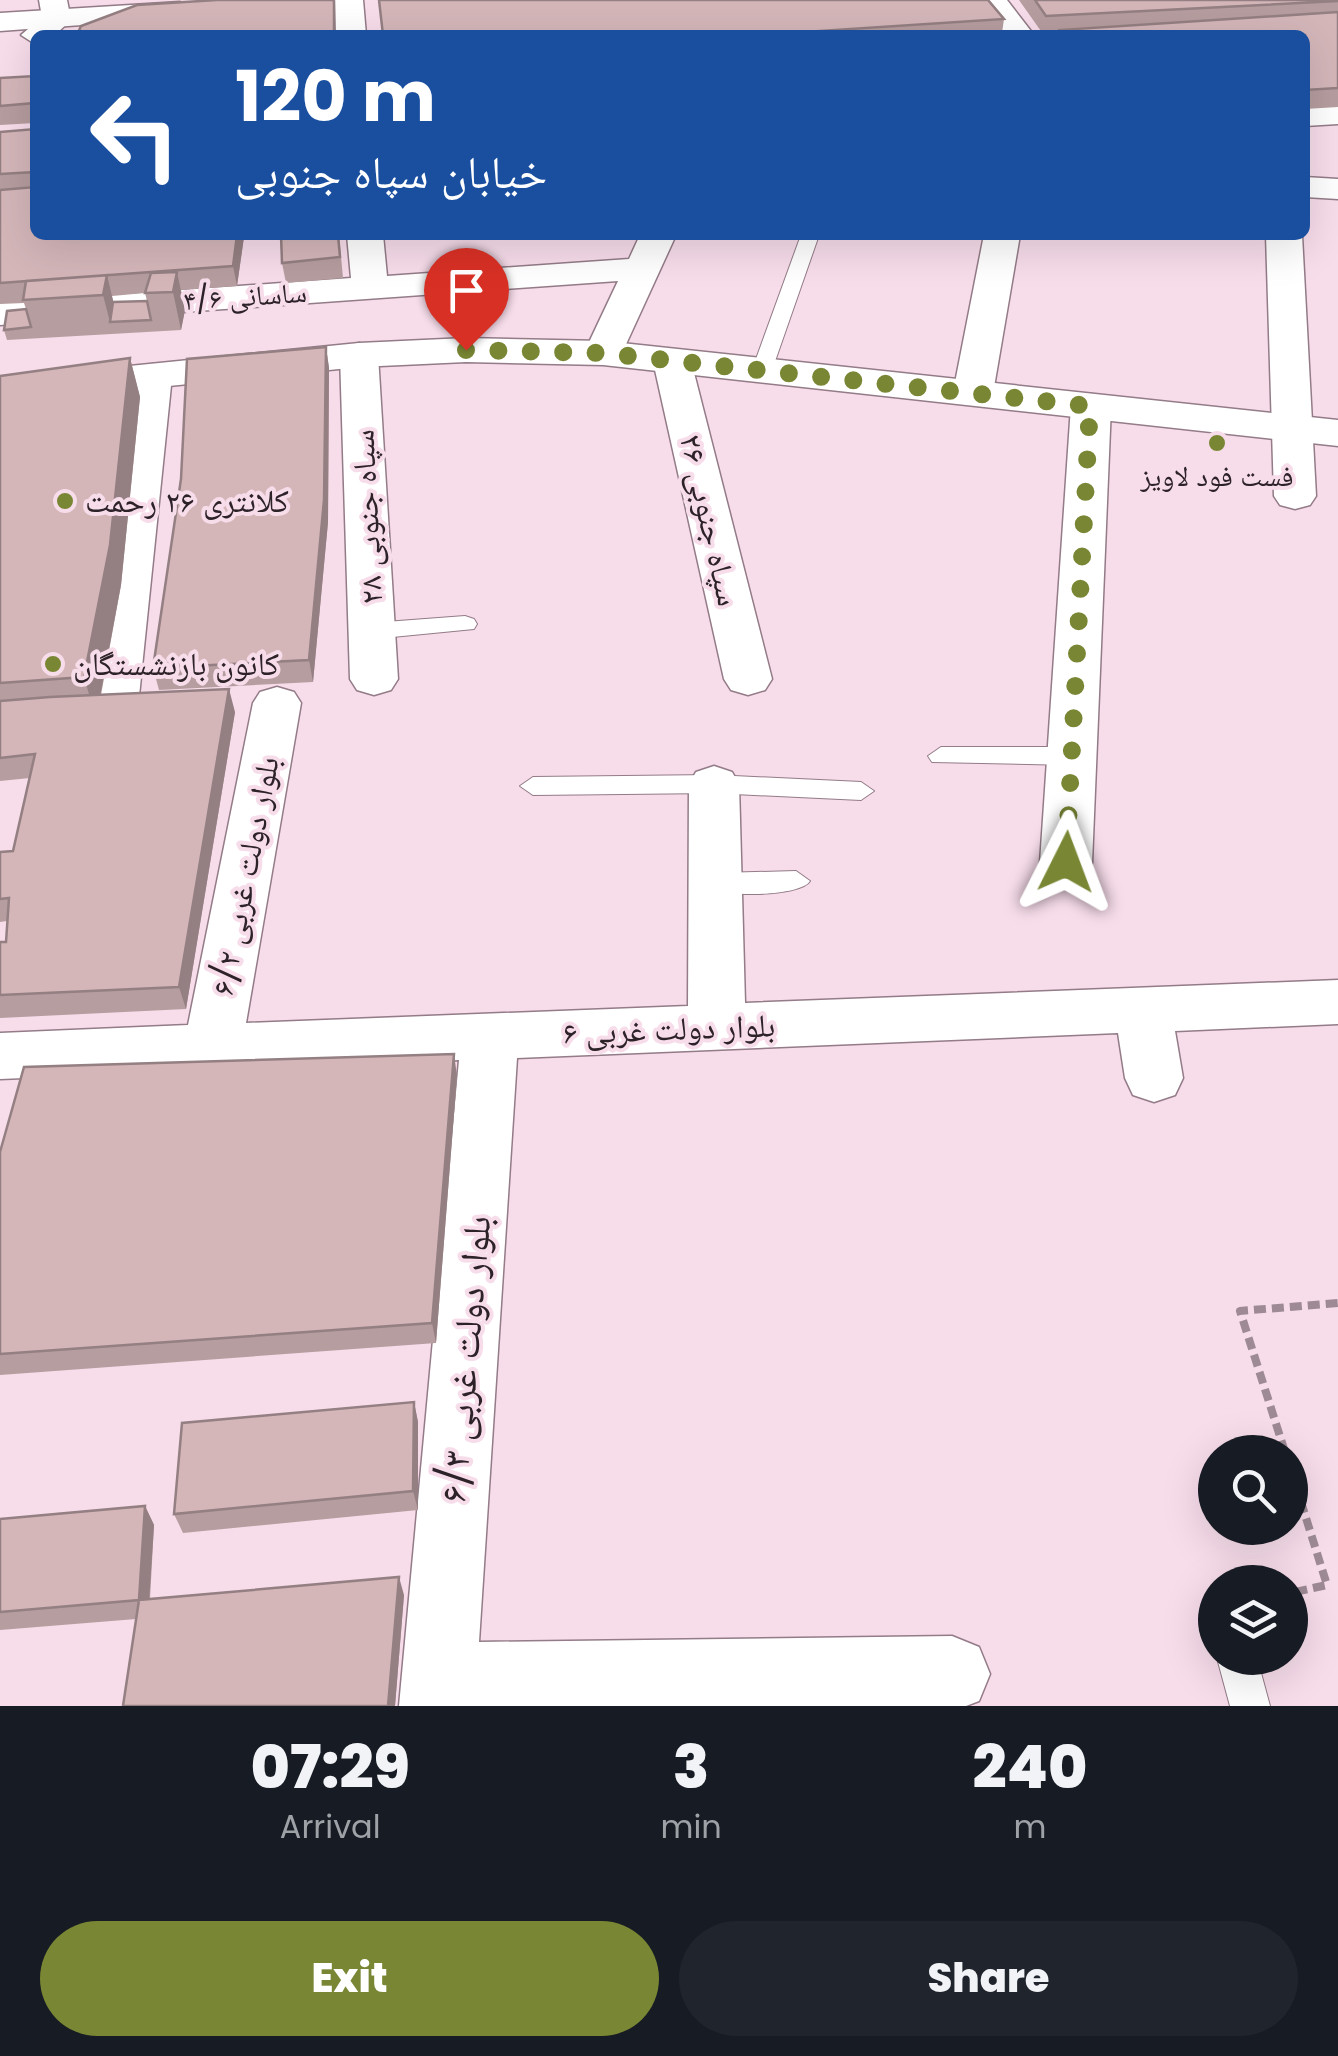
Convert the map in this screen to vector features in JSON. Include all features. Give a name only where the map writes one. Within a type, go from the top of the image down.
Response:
[{"type":"street","points":[[319,1],[338,0]]},
{"type":"street","points":[[349,0],[351,30]]},
{"type":"street","points":[[992,0],[1015,30]]},
{"type":"street","points":[[0,22],[39,28],[207,9]]},
{"type":"street","points":[[1310,117],[1338,115]]},
{"type":"street","points":[[1310,186],[1338,189]]},
{"type":"street","points":[[365,240],[370,287]]},
{"type":"street","points":[[602,353],[655,240]]},
{"type":"street","points":[[974,394],[1001,240]]},
{"type":"street","points":[[1284,240],[1295,496]]},
{"type":"street","name":"۴/۶ ساسانی","points":[[0,314],[640,269]]},
{"type":"street","points":[[0,392],[360,356],[466,350],[602,353],[1338,433]]},
{"type":"street","name":"۲۸ سپاه جنوبی","points":[[360,356],[374,679]]},
{"type":"street","name":"۲۶ سپاه جنوبی","points":[[672,360],[748,679]]},
{"type":"street","points":[[114,706],[153,376]]},
{"type":"street","points":[[1066,862],[1090,406]]},
{"type":"street","name":"بلوار دولت غربی ۶/۲","points":[[212,1048],[278,703]]},
{"type":"street","points":[[714,784],[719,883],[717,1027]]},
{"type":"street","name":"بلوار دولت غربی ۶","points":[[0,1056],[1338,1002]]},
{"type":"street","points":[[1143,1010],[1154,1078]]},
{"type":"street","name":"بلوار دولت غربی ۶/۳","points":[[438,1694],[490,1037]]},
{"type":"street","points":[[438,1694],[952,1674]]},
{"type":"lane","points":[[762,370],[808,240]]},
{"type":"lane","points":[[372,631],[465,624]]},
{"type":"lane","points":[[941,756],[1072,756]]},
{"type":"lane","points":[[533,786],[714,784],[861,792]]},
{"type":"lane","points":[[719,883],[796,880]]},
{"type":"lane","points":[[1242,1675],[1250,1706]]},
{"type":"path","points":[[1280,1435],[1240,1312],[1338,1303]]},
{"type":"path","points":[[1308,1523],[1328,1585],[1308,1589]]},
{"type":"building","points":[[332,0],[334,30],[79,30],[137,5]]},
{"type":"building","points":[[379,0],[988,0],[1004,19],[836,30],[382,30]]},
{"type":"building","points":[[1035,0],[1338,0],[1338,1],[1046,16]]},
{"type":"building","points":[[1338,12],[1338,88],[1310,90],[1310,30],[1060,30]]},
{"type":"building","points":[[30,76],[30,103],[0,106],[0,78]]},
{"type":"building","points":[[30,129],[30,172],[0,174],[0,132]]},
{"type":"building","points":[[30,187],[30,240],[236,240],[233,266],[0,283],[0,190]]},
{"type":"building","points":[[281,240],[338,240],[340,257],[282,263]]},
{"type":"building","points":[[177,272],[173,292],[145,293],[151,273]]},
{"type":"building","points":[[107,275],[103,295],[23,300],[26,281]]},
{"type":"building","points":[[147,301],[151,320],[110,322],[113,302]]},
{"type":"building","points":[[26,309],[31,327],[4,330],[7,311]]},
{"type":"building","points":[[326,347],[324,500],[309,660],[153,668],[181,479],[187,359]]},
{"type":"building","name":"کلانتری ۲۶ رحمت","points":[[130,358],[110,545],[84,677],[0,683],[0,376]]},
{"type":"building","points":[[229,689],[179,987],[0,995],[0,942],[6,942],[9,898],[0,899],[0,852],[13,851],[35,754],[0,758],[0,701]]},
{"type":"building","points":[[454,1054],[432,1323],[0,1354],[0,1152],[24,1067]]},
{"type":"building","points":[[414,1402],[413,1491],[174,1514],[182,1423]]},
{"type":"building","points":[[145,1506],[139,1600],[0,1612],[0,1519]]},
{"type":"building","points":[[399,1577],[388,1706],[123,1706],[139,1600]]},
{"type":"place","name":"فست فود لاویز","points":[[1217,443]]},
{"type":"place","name":"کلانتری ۲۶ رحمت","points":[[65,501]]},
{"type":"place","name":"کانون بازنشستگان","points":[[53,664]]},
{"type":"route","points":[[466,350],[602,353],[1090,406],[1066,862]]}]
